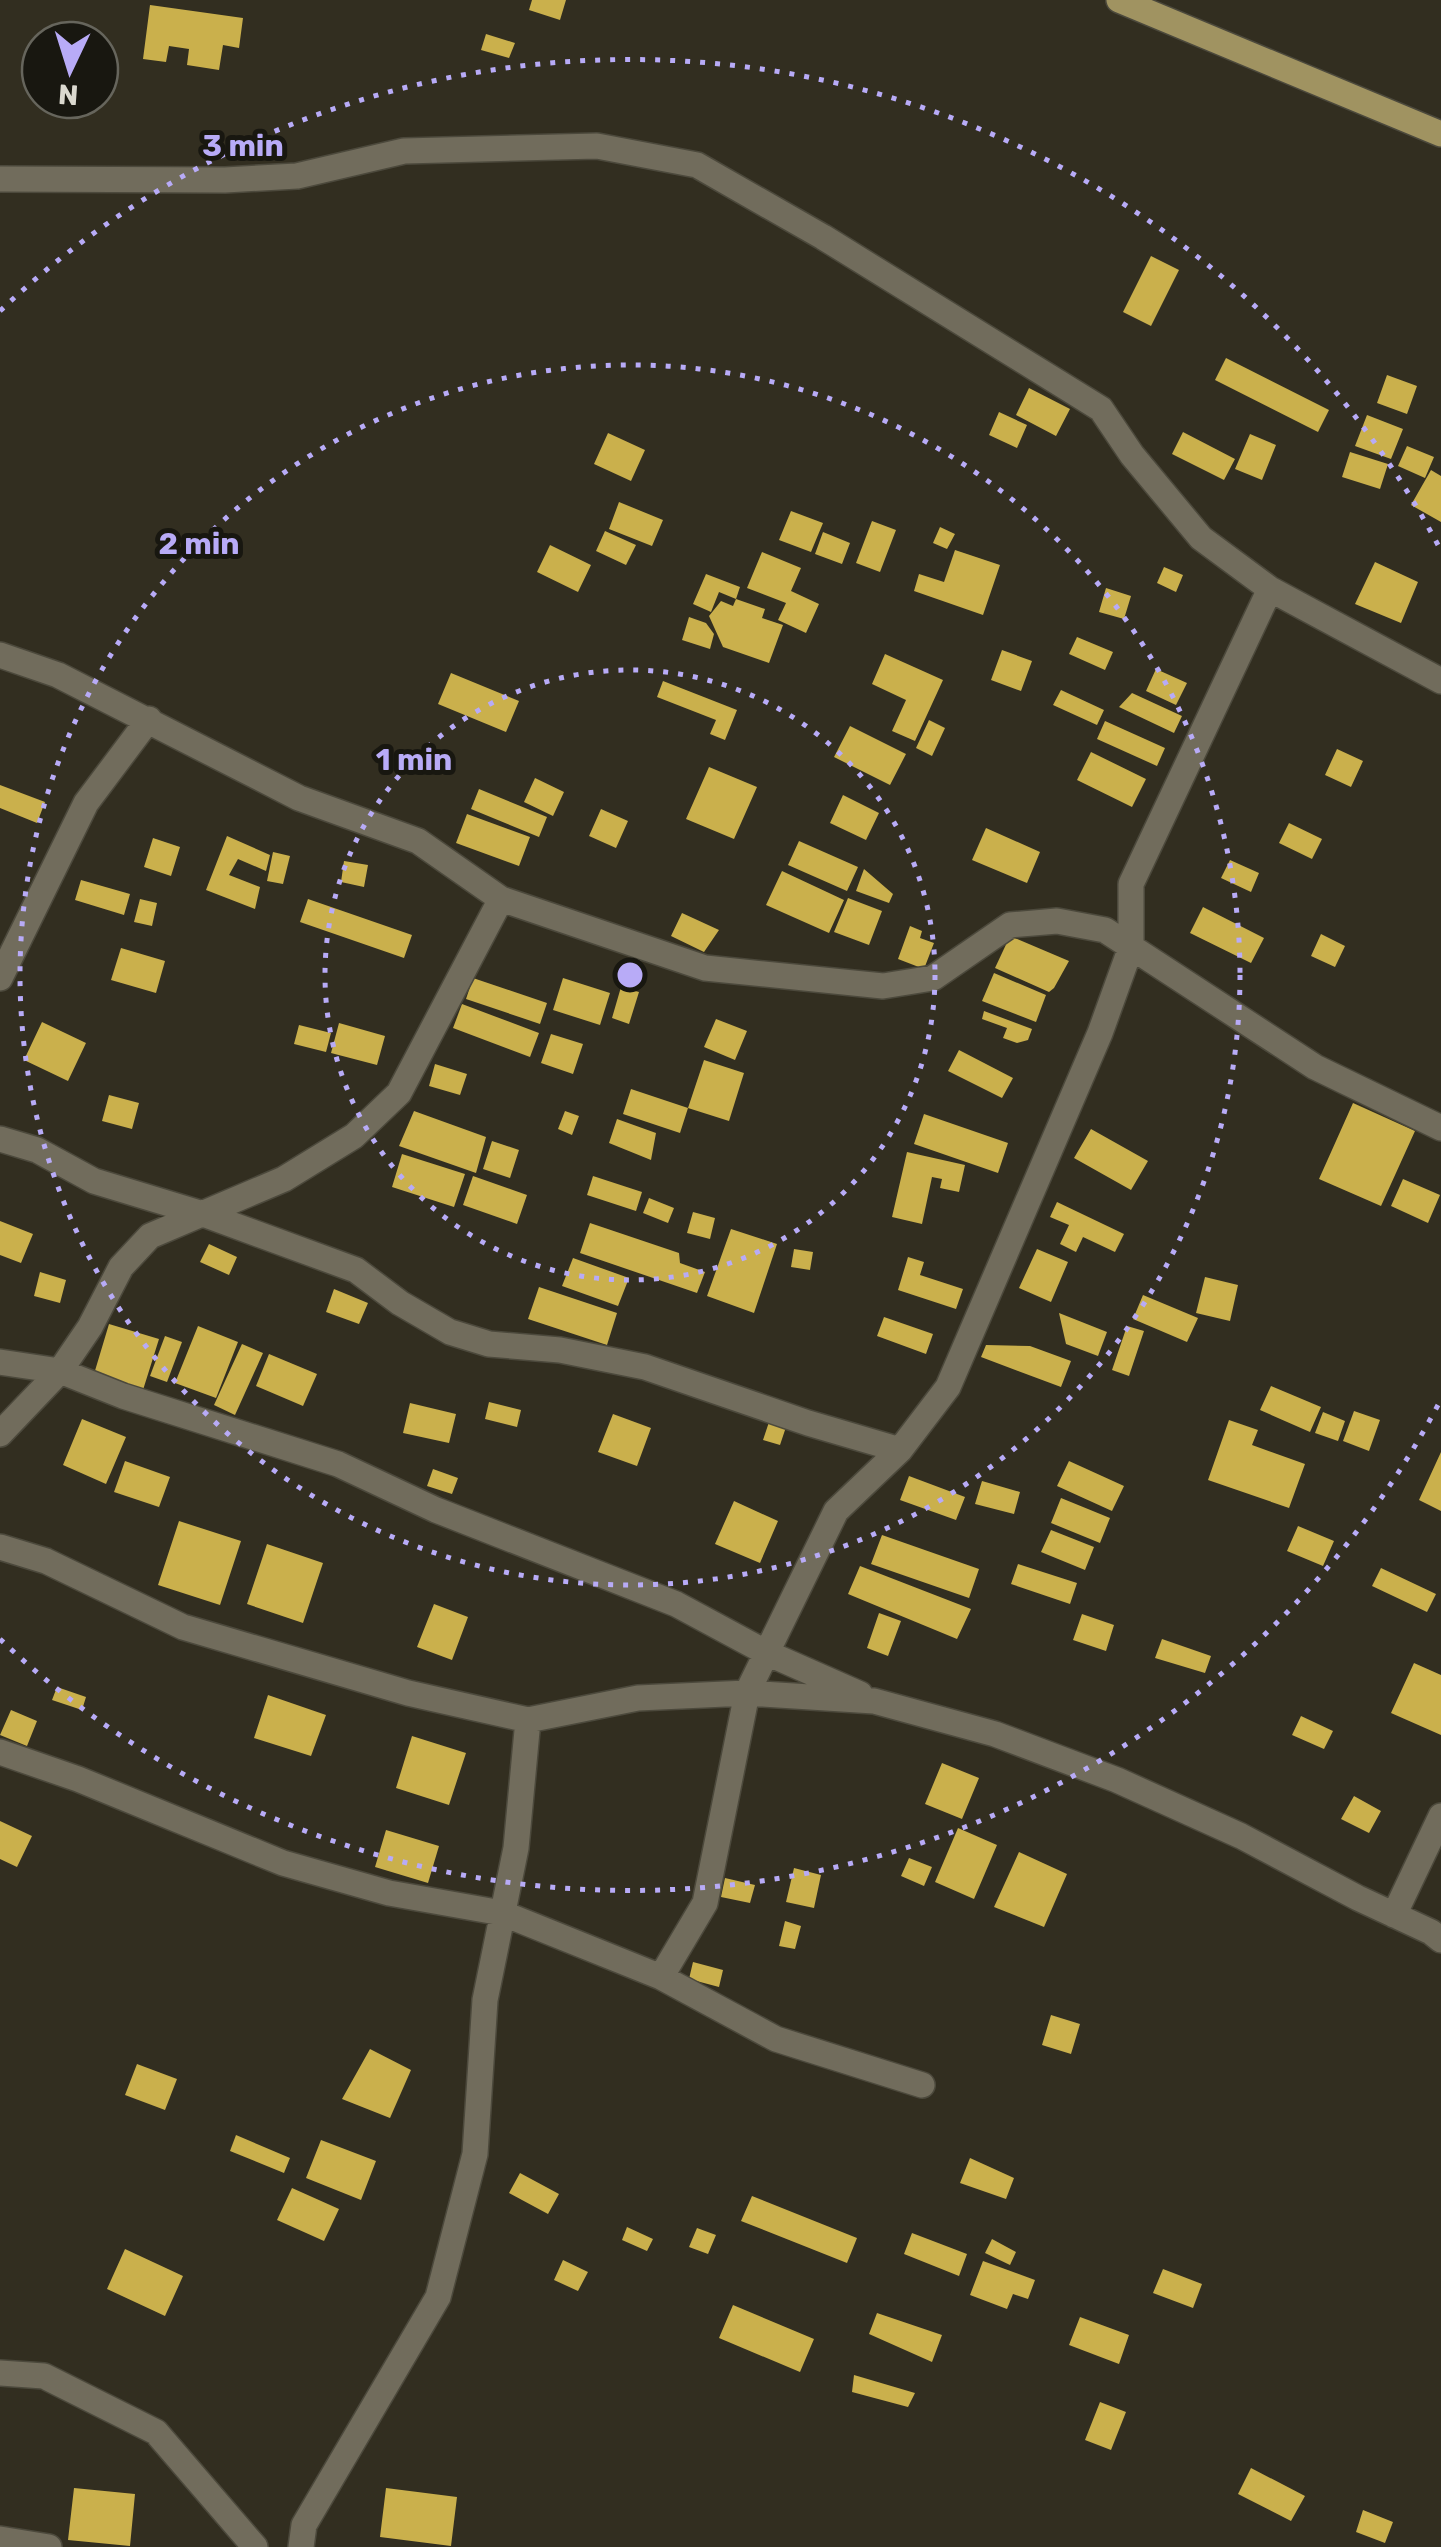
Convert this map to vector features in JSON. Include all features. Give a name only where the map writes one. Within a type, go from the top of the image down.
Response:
[{"type":"main road","points":[[1119,0],[1441,134]]},
{"type":"street","points":[[0,178],[225,180],[297,176],[404,151],[597,146],[696,164],[823,237],[1100,409],[1200,538],[1270,589],[1441,682]]},
{"type":"street","points":[[661,1978],[705,1903],[746,1693],[836,1511],[900,1450],[948,1386],[1100,1033],[1131,946],[1132,884],[1270,589]]},
{"type":"street","points":[[0,654],[58,675],[299,798],[418,841],[502,899],[705,968],[883,986],[933,978],[1010,926],[1057,921],[1106,930],[1315,1067],[1441,1128]]},
{"type":"street","points":[[0,978],[86,802],[149,719]]},
{"type":"street","points":[[0,1434],[60,1370],[122,1268],[150,1236],[284,1180],[354,1136],[399,1093],[502,899]]},
{"type":"street","points":[[0,1139],[37,1150],[94,1180],[206,1215],[356,1270],[400,1304],[450,1332],[489,1344],[560,1350],[646,1367],[900,1450]]},
{"type":"street","points":[[0,1362],[60,1370],[123,1396],[338,1464],[436,1510],[676,1604],[767,1652],[874,1700],[995,1734],[1117,1780],[1241,1836],[1441,1940]]},
{"type":"street","points":[[0,1547],[46,1561],[184,1628],[408,1693],[528,1720],[638,1698],[746,1693],[874,1700]]},
{"type":"street","points":[[301,2547],[304,2525],[438,2297],[475,2154],[485,2000],[516,1848],[528,1720]]},
{"type":"street","points":[[0,1752],[78,1779],[282,1862],[390,1893],[502,1913],[661,1978],[776,2039],[922,2085]]},
{"type":"street","points":[[1394,1914],[1441,1816]]},
{"type":"street","points":[[0,2373],[44,2376],[156,2432],[255,2547]]},
{"type":"street","points":[[0,2539],[49,2547]]},
{"type":"building","points":[[532,0],[566,0],[560,20],[529,10]]},
{"type":"building","points":[[150,5],[243,18],[239,48],[223,45],[219,70],[187,65],[189,49],[169,46],[166,62],[143,59]]},
{"type":"building","points":[[486,34],[515,43],[509,58],[481,50]]},
{"type":"building","points":[[1151,256],[1179,270],[1151,326],[1123,312]]},
{"type":"building","points":[[1226,358],[1329,410],[1318,432],[1215,380]]},
{"type":"building","points":[[1387,375],[1417,386],[1407,414],[1377,403]]},
{"type":"building","points":[[1029,388],[1070,409],[1056,436],[1016,415]]},
{"type":"building","points":[[999,412],[1027,425],[1017,448],[989,435]]},
{"type":"building","points":[[1367,415],[1403,429],[1391,459],[1355,446]]},
{"type":"building","points":[[1183,432],[1235,459],[1224,480],[1172,454]]},
{"type":"building","points":[[608,433],[645,450],[631,481],[594,464]]},
{"type":"building","points":[[1250,434],[1276,445],[1262,480],[1235,469]]},
{"type":"building","points":[[1407,446],[1434,457],[1425,478],[1398,466]]},
{"type":"building","points":[[1350,452],[1388,464],[1380,489],[1342,477]]},
{"type":"building","points":[[1431,470],[1441,476],[1441,522],[1411,505]]},
{"type":"building","points":[[619,502],[663,520],[652,546],[609,529]]},
{"type":"building","points":[[791,511],[823,523],[811,552],[779,540]]},
{"type":"building","points":[[872,521],[896,530],[880,572],[856,563]]},
{"type":"building","points":[[940,527],[955,534],[947,549],[933,543]]},
{"type":"building","points":[[605,531],[636,545],[626,565],[596,551]]},
{"type":"building","points":[[823,532],[850,543],[842,564],[815,554]]},
{"type":"building","points":[[550,545],[591,565],[578,592],[537,572]]},
{"type":"building","points":[[955,550],[1000,565],[983,615],[914,591],[919,574],[944,582]]},
{"type":"building","points":[[762,552],[801,568],[791,591],[819,604],[806,633],[778,620],[786,603],[747,588]]},
{"type":"building","points":[[1375,562],[1418,582],[1401,623],[1355,604]]},
{"type":"building","points":[[1164,567],[1183,575],[1176,592],[1157,583]]},
{"type":"building","points":[[706,574],[740,587],[736,599],[719,592],[711,612],[693,604]]},
{"type":"building","points":[[1106,588],[1131,596],[1124,619],[1099,612]]},
{"type":"building","points":[[736,599],[765,609],[762,618],[783,625],[769,663],[723,647],[709,616],[721,601],[733,606]]},
{"type":"building","points":[[689,617],[706,623],[714,634],[710,649],[682,640]]},
{"type":"building","points":[[1077,637],[1113,652],[1105,670],[1069,654]]},
{"type":"building","points":[[1002,650],[1032,661],[1021,691],[991,680]]},
{"type":"building","points":[[885,654],[943,680],[915,741],[892,731],[906,700],[872,684]]},
{"type":"building","points":[[1156,669],[1187,683],[1176,705],[1146,691]]},
{"type":"building","points":[[451,673],[519,701],[506,732],[438,704]]},
{"type":"building","points":[[663,681],[737,710],[725,740],[710,734],[716,720],[657,697]]},
{"type":"building","points":[[1061,690],[1104,710],[1097,725],[1053,705]]},
{"type":"building","points":[[1132,693],[1182,716],[1174,733],[1119,707]]},
{"type":"building","points":[[929,720],[945,728],[932,756],[916,748]]},
{"type":"building","points":[[1105,721],[1165,748],[1157,766],[1097,739]]},
{"type":"building","points":[[850,726],[906,754],[890,785],[834,757]]},
{"type":"building","points":[[1337,749],[1363,761],[1351,787],[1325,775]]},
{"type":"building","points":[[1091,752],[1146,779],[1132,807],[1077,780]]},
{"type":"building","points":[[709,767],[757,787],[734,839],[686,819]]},
{"type":"building","points":[[535,778],[564,792],[553,816],[524,802]]},
{"type":"building","points":[[0,785],[45,802],[37,823],[0,808]]},
{"type":"building","points":[[479,789],[547,817],[539,837],[471,809]]},
{"type":"building","points":[[843,795],[879,813],[866,840],[830,823]]},
{"type":"building","points":[[601,809],[628,821],[616,848],[589,836]]},
{"type":"building","points":[[467,814],[530,837],[519,866],[456,843]]},
{"type":"building","points":[[1289,823],[1322,839],[1312,859],[1279,843]]},
{"type":"building","points":[[986,828],[1040,852],[1027,883],[972,860]]},
{"type":"building","points":[[227,836],[270,855],[266,871],[238,859],[229,875],[260,887],[255,909],[206,890]]},
{"type":"building","points":[[153,838],[180,847],[171,876],[144,867]]},
{"type":"building","points":[[799,841],[858,867],[847,891],[788,865]]},
{"type":"building","points":[[273,852],[290,856],[283,884],[267,881]]},
{"type":"building","points":[[1230,860],[1259,873],[1251,892],[1221,878]]},
{"type":"building","points":[[344,861],[368,865],[364,887],[341,882]]},
{"type":"building","points":[[864,869],[893,894],[889,903],[856,891]]},
{"type":"building","points":[[782,871],[844,900],[829,933],[766,905]]},
{"type":"building","points":[[81,880],[130,894],[124,915],[75,900]]},
{"type":"building","points":[[848,898],[882,911],[869,945],[834,932]]},
{"type":"building","points":[[140,899],[157,903],[152,926],[134,922]]},
{"type":"building","points":[[308,899],[412,935],[404,958],[300,922]]},
{"type":"building","points":[[1203,907],[1264,938],[1251,963],[1190,933]]},
{"type":"building","points":[[682,913],[719,930],[704,952],[671,936]]},
{"type":"building","points":[[910,926],[922,931],[920,938],[934,943],[924,969],[898,959]]},
{"type":"building","points":[[1321,934],[1345,946],[1335,967],[1311,956]]},
{"type":"building","points":[[1010,936],[1069,961],[1049,992],[995,968]]},
{"type":"building","points":[[121,948],[165,961],[156,993],[111,980]]},
{"type":"building","points":[[994,973],[1046,995],[1036,1022],[982,1001]]},
{"type":"building","points":[[473,978],[547,1003],[540,1024],[466,999]]},
{"type":"building","points":[[563,978],[610,993],[600,1025],[553,1010]]},
{"type":"building","points":[[621,987],[639,992],[629,1024],[612,1018]]},
{"type":"building","points":[[462,1004],[539,1033],[530,1057],[453,1028]]},
{"type":"building","points":[[984,1011],[1032,1029],[1028,1040],[1017,1043],[1003,1038],[1007,1028],[982,1019]]},
{"type":"building","points":[[716,1019],[747,1031],[735,1060],[704,1047]]},
{"type":"building","points":[[42,1022],[86,1043],[68,1081],[24,1060]]},
{"type":"building","points":[[339,1023],[385,1036],[377,1065],[331,1053]]},
{"type":"building","points":[[299,1025],[331,1033],[326,1052],[294,1044]]},
{"type":"building","points":[[551,1034],[583,1044],[573,1074],[541,1063]]},
{"type":"building","points":[[959,1050],[1013,1078],[1002,1098],[948,1071]]},
{"type":"building","points":[[704,1060],[744,1073],[729,1121],[688,1108]]},
{"type":"building","points":[[435,1064],[467,1074],[460,1095],[429,1086]]},
{"type":"building","points":[[631,1089],[688,1108],[680,1133],[623,1114]]},
{"type":"building","points":[[109,1095],[139,1103],[132,1129],[102,1121]]},
{"type":"building","points":[[1353,1103],[1415,1131],[1381,1206],[1319,1179]]},
{"type":"building","points":[[414,1111],[486,1137],[476,1173],[399,1146]]},
{"type":"building","points":[[565,1111],[579,1116],[572,1135],[558,1129]]},
{"type":"building","points":[[924,1114],[1008,1143],[998,1173],[914,1144]]},
{"type":"building","points":[[617,1119],[656,1133],[651,1160],[609,1143]]},
{"type":"building","points":[[1091,1129],[1148,1161],[1131,1190],[1074,1158]]},
{"type":"building","points":[[492,1141],[519,1150],[510,1178],[483,1169]]},
{"type":"building","points":[[907,1152],[965,1165],[959,1192],[940,1188],[942,1179],[932,1177],[922,1224],[892,1217]]},
{"type":"building","points":[[402,1154],[465,1174],[454,1207],[392,1187]]},
{"type":"building","points":[[473,1176],[527,1195],[517,1224],[463,1205]]},
{"type":"building","points":[[593,1176],[642,1192],[636,1211],[587,1195]]},
{"type":"building","points":[[1403,1179],[1440,1195],[1428,1223],[1391,1206]]},
{"type":"building","points":[[649,1198],[674,1208],[668,1223],[643,1213]]},
{"type":"building","points":[[1057,1202],[1124,1234],[1115,1252],[1083,1237],[1076,1252],[1060,1244],[1069,1225],[1050,1217]]},
{"type":"building","points":[[693,1212],[715,1218],[710,1239],[687,1233]]},
{"type":"building","points":[[0,1221],[33,1234],[21,1263],[0,1255]]},
{"type":"building","points":[[590,1223],[679,1253],[680,1263],[705,1272],[697,1293],[580,1253]]},
{"type":"building","points":[[731,1229],[777,1244],[754,1313],[707,1296]]},
{"type":"building","points":[[209,1244],[237,1257],[229,1275],[200,1262]]},
{"type":"building","points":[[794,1249],[813,1252],[810,1270],[791,1267]]},
{"type":"building","points":[[1037,1249],[1068,1262],[1051,1302],[1019,1288]]},
{"type":"building","points":[[908,1257],[924,1262],[920,1275],[963,1289],[956,1309],[898,1290]]},
{"type":"building","points":[[573,1258],[629,1278],[618,1306],[562,1286]]},
{"type":"building","points":[[40,1272],[66,1280],[60,1303],[34,1296]]},
{"type":"building","points":[[1205,1277],[1238,1285],[1230,1321],[1196,1313]]},
{"type":"building","points":[[539,1287],[617,1313],[607,1345],[528,1319]]},
{"type":"building","points":[[334,1289],[368,1303],[359,1324],[326,1312]]},
{"type":"building","points":[[1143,1295],[1198,1318],[1187,1342],[1133,1319]]},
{"type":"building","points":[[1059,1313],[1107,1332],[1098,1356],[1066,1344]]},
{"type":"building","points":[[884,1317],[933,1334],[926,1354],[877,1336]]},
{"type":"building","points":[[109,1324],[159,1339],[143,1390],[94,1374]]},
{"type":"building","points":[[198,1326],[238,1342],[216,1398],[175,1383]]},
{"type":"building","points":[[1127,1326],[1144,1331],[1129,1376],[1112,1370]]},
{"type":"building","points":[[165,1336],[182,1342],[167,1382],[150,1376]]},
{"type":"building","points":[[242,1344],[263,1353],[235,1415],[214,1405]]},
{"type":"building","points":[[986,1345],[1030,1346],[1071,1361],[1061,1387],[981,1357]]},
{"type":"building","points":[[269,1354],[317,1374],[303,1406],[256,1386]]},
{"type":"building","points":[[1271,1386],[1321,1407],[1310,1432],[1260,1410]]},
{"type":"building","points":[[489,1402],[521,1410],[517,1427],[485,1419]]},
{"type":"building","points":[[410,1403],[456,1414],[449,1443],[403,1433]]},
{"type":"building","points":[[1354,1411],[1380,1420],[1369,1451],[1343,1441]]},
{"type":"building","points":[[1323,1412],[1345,1421],[1338,1441],[1315,1433]]},
{"type":"building","points":[[613,1414],[651,1428],[637,1466],[598,1452]]},
{"type":"building","points":[[82,1419],[126,1437],[106,1484],[63,1465]]},
{"type":"building","points":[[770,1419],[787,1424],[780,1445],[763,1440]]},
{"type":"building","points":[[1229,1420],[1258,1430],[1252,1445],[1305,1464],[1289,1508],[1208,1480]]},
{"type":"building","points":[[1441,1452],[1441,1511],[1419,1500]]},
{"type":"building","points":[[125,1461],[170,1477],[159,1507],[114,1492]]},
{"type":"building","points":[[1069,1461],[1124,1486],[1112,1511],[1057,1486]]},
{"type":"building","points":[[433,1469],[458,1478],[452,1494],[427,1486]]},
{"type":"building","points":[[909,1476],[965,1497],[956,1520],[900,1500]]},
{"type":"building","points":[[982,1481],[1020,1492],[1014,1514],[975,1504]]},
{"type":"building","points":[[1061,1498],[1110,1518],[1100,1543],[1051,1523]]},
{"type":"building","points":[[734,1501],[778,1521],[760,1563],[715,1544]]},
{"type":"building","points":[[179,1521],[241,1541],[220,1605],[158,1585]]},
{"type":"building","points":[[1298,1526],[1334,1541],[1323,1566],[1287,1551]]},
{"type":"building","points":[[1051,1530],[1094,1547],[1085,1570],[1041,1552]]},
{"type":"building","points":[[882,1535],[979,1569],[969,1598],[871,1564]]},
{"type":"building","points":[[267,1544],[323,1563],[303,1623],[247,1604]]},
{"type":"building","points":[[1018,1564],[1077,1583],[1070,1604],[1011,1584]]},
{"type":"building","points":[[860,1566],[971,1609],[957,1639],[848,1594]]},
{"type":"building","points":[[1381,1568],[1436,1594],[1427,1612],[1372,1586]]},
{"type":"building","points":[[434,1604],[468,1617],[452,1660],[417,1647]]},
{"type":"building","points":[[879,1613],[901,1621],[888,1656],[867,1648]]},
{"type":"building","points":[[1082,1614],[1114,1625],[1106,1651],[1073,1640]]},
{"type":"building","points":[[1162,1639],[1211,1656],[1205,1673],[1155,1658]]},
{"type":"building","points":[[1414,1663],[1441,1675],[1441,1735],[1391,1713]]},
{"type":"building","points":[[57,1687],[86,1697],[82,1710],[52,1700]]},
{"type":"building","points":[[268,1695],[326,1715],[311,1756],[254,1738]]},
{"type":"building","points":[[11,1710],[37,1721],[27,1746],[0,1735]]},
{"type":"building","points":[[1301,1716],[1333,1731],[1324,1749],[1292,1735]]},
{"type":"building","points":[[412,1736],[466,1753],[449,1805],[396,1788]]},
{"type":"building","points":[[942,1763],[979,1778],[962,1819],[925,1804]]},
{"type":"building","points":[[1354,1796],[1381,1811],[1369,1833],[1341,1819]]},
{"type":"building","points":[[0,1821],[32,1836],[17,1867],[0,1859]]},
{"type":"building","points":[[958,1828],[997,1845],[974,1899],[935,1882]]},
{"type":"building","points":[[386,1830],[439,1846],[428,1883],[375,1867]]},
{"type":"building","points":[[1019,1852],[1067,1874],[1044,1927],[994,1907]]},
{"type":"building","points":[[909,1858],[932,1867],[924,1886],[901,1876]]},
{"type":"building","points":[[794,1868],[821,1875],[814,1908],[786,1902]]},
{"type":"building","points":[[725,1878],[755,1885],[750,1903],[721,1897]]},
{"type":"building","points":[[785,1921],[801,1926],[795,1949],[779,1946]]},
{"type":"building","points":[[693,1962],[723,1970],[719,1987],[689,1979]]},
{"type":"building","points":[[1051,2015],[1080,2024],[1071,2054],[1042,2045]]},
{"type":"building","points":[[370,2049],[411,2070],[390,2118],[342,2099]]},
{"type":"building","points":[[137,2064],[177,2079],[165,2110],[125,2095]]},
{"type":"building","points":[[236,2135],[290,2158],[284,2173],[230,2151]]},
{"type":"building","points":[[321,2140],[376,2161],[361,2200],[306,2178]]},
{"type":"building","points":[[970,2158],[1014,2178],[1006,2199],[960,2183]]},
{"type":"building","points":[[520,2173],[559,2194],[548,2214],[509,2193]]},
{"type":"building","points":[[292,2188],[339,2209],[324,2241],[277,2220]]},
{"type":"building","points":[[752,2196],[857,2238],[847,2263],[741,2221]]},
{"type":"building","points":[[627,2227],[653,2239],[647,2251],[622,2240]]},
{"type":"building","points":[[697,2228],[716,2235],[708,2254],[689,2247]]},
{"type":"building","points":[[912,2233],[967,2254],[959,2276],[904,2254]]},
{"type":"building","points":[[992,2239],[1016,2252],[1010,2265],[985,2253]]},
{"type":"building","points":[[125,2249],[183,2276],[165,2316],[107,2289]]},
{"type":"building","points":[[563,2260],[588,2272],[578,2291],[554,2280]]},
{"type":"building","points":[[983,2261],[1035,2280],[1028,2299],[1013,2294],[1007,2309],[970,2295]]},
{"type":"building","points":[[1163,2269],[1202,2284],[1193,2308],[1153,2293]]},
{"type":"building","points":[[733,2305],[814,2339],[800,2372],[719,2338]]},
{"type":"building","points":[[877,2313],[942,2335],[932,2362],[869,2334]]},
{"type":"building","points":[[1080,2317],[1129,2335],[1119,2364],[1069,2345]]},
{"type":"building","points":[[854,2375],[915,2393],[908,2407],[852,2392]]},
{"type":"building","points":[[1100,2402],[1126,2412],[1111,2450],[1085,2440]]},
{"type":"building","points":[[1251,2468],[1305,2496],[1291,2521],[1238,2494]]},
{"type":"building","points":[[74,2488],[135,2494],[130,2546],[68,2540]]},
{"type":"building","points":[[386,2488],[457,2497],[451,2546],[380,2537]]},
{"type":"building","points":[[1363,2510],[1393,2522],[1385,2543],[1356,2532]]}]
